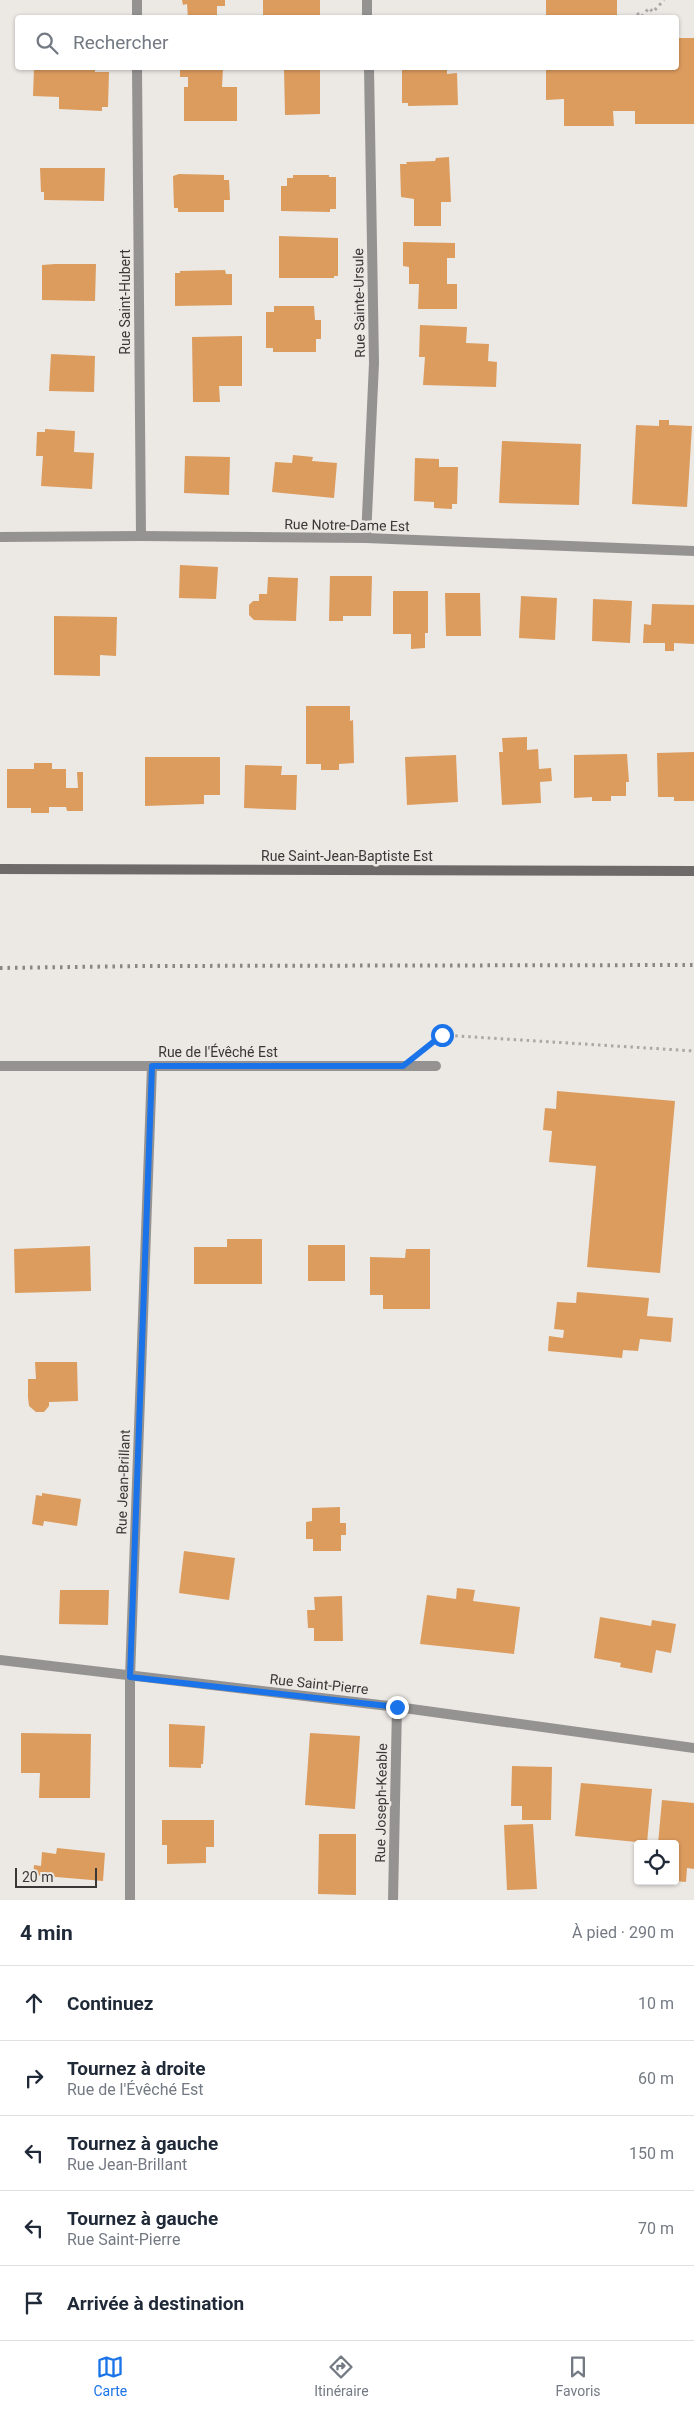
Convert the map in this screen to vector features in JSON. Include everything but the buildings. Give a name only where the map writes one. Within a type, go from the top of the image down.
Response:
[{"type":"street","points":[[137,0],[137,15]]},
{"type":"street","points":[[367,0],[368,15]]},
{"type":"street","name":"Rue Saint-Hubert","points":[[137,70],[141,536]]},
{"type":"street","name":"Rue Sainte-Ursule","points":[[366,538],[374,363],[369,70]]},
{"type":"street","name":"Rue Notre-Dame Est","points":[[0,537],[366,538],[694,550]]},
{"type":"street","name":"Rue Saint-Jean-Baptiste Est","points":[[0,869],[694,871]]},
{"type":"street","name":"Rue de l'Évêché Est","points":[[0,1066],[436,1066]]},
{"type":"street","name":"Rue Jean-Brillant","points":[[130,1900],[130,1677],[152,1066]]},
{"type":"street","name":"Rue Saint-Pierre","points":[[0,1660],[130,1677],[397,1707],[694,1748]]},
{"type":"street","name":"Rue Joseph-Keable","points":[[393,1900],[397,1707]]},
{"type":"path","points":[[643,15],[649,8],[653,12],[664,0]]},
{"type":"path","points":[[403,1066],[442,1035],[694,1051]]},
{"type":"railway","points":[[0,968],[694,965]]},
{"type":"route","points":[[397,1707],[130,1677],[152,1066],[403,1066],[442,1035]]}]
